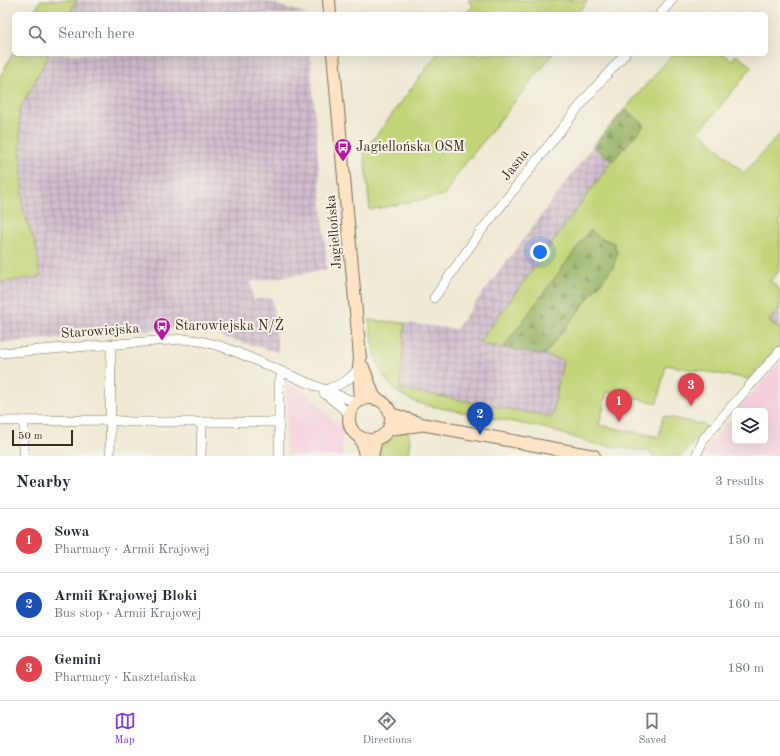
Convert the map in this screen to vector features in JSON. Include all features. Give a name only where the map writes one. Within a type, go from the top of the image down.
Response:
[{"type":"street","points":[[328,0],[330,12]]},
{"type":"street","points":[[662,12],[672,0]]},
{"type":"street","name":"Jagiellońska","points":[[333,56],[359,363],[359,401]]},
{"type":"street","name":"Jasna","points":[[434,298],[478,235],[586,98],[623,56]]},
{"type":"street","name":"Starowiejska","points":[[0,353],[183,339],[203,341],[223,346],[321,388],[359,401]]},
{"type":"street","points":[[110,456],[111,345]]},
{"type":"street","points":[[696,456],[704,438],[780,351]]},
{"type":"street","points":[[321,388],[347,381],[353,376],[359,363]]},
{"type":"street","name":"Jagiellońska","points":[[359,363],[376,399]]},
{"type":"street","points":[[279,456],[279,385],[282,372]]},
{"type":"street","points":[[321,388],[350,414]]},
{"type":"street","points":[[360,437],[370,440],[386,434],[389,429],[391,414],[388,407],[382,402],[370,398],[359,401],[350,414],[351,427],[360,437],[365,456]]},
{"type":"street","points":[[391,414],[421,424],[574,454],[594,456]]},
{"type":"street","points":[[0,421],[111,420],[130,422],[279,422]]},
{"type":"street","points":[[24,421],[24,456]]},
{"type":"street","points":[[201,456],[202,422]]},
{"type":"street","points":[[389,429],[421,424]]},
{"type":"street","points":[[372,456],[376,439]]},
{"type":"street","points":[[700,446],[701,456]]},
{"type":"shaded area","points":[[77,0],[262,0],[301,12],[70,12]]},
{"type":"shaded area","points":[[48,56],[310,56],[327,270],[251,282],[253,300],[272,297],[278,352],[224,337],[207,329],[162,329],[0,343],[0,282],[40,277],[37,250],[23,210],[19,111]]},
{"type":"shaded area","points":[[593,146],[612,161],[479,343],[563,360],[552,417],[400,389],[405,323],[456,329]]},
{"type":"shaded area","points":[[780,307],[780,330],[769,321]]},
{"type":"shaded area","points":[[780,362],[780,456],[703,456],[703,453],[732,418],[732,444],[768,444],[768,408],[740,408]]},
{"type":"shaded area","points":[[286,382],[304,390],[340,426],[342,434],[342,456],[286,456]]},
{"type":"green space","points":[[41,0],[77,0],[70,12],[34,12]]},
{"type":"green space","points":[[468,0],[588,0],[579,12],[468,12],[473,6]]},
{"type":"green space","points":[[12,55],[12,56],[48,56],[19,111],[23,210],[37,250],[40,277],[0,282],[0,77]]},
{"type":"green space","points":[[436,56],[551,56],[457,174],[445,195],[370,210],[364,152]]},
{"type":"green space","points":[[671,56],[726,56],[732,60],[735,56],[737,56],[752,67],[700,131],[744,173],[780,134],[780,270],[770,281],[780,289],[780,307],[769,321],[780,330],[780,344],[749,379],[666,365],[657,403],[607,392],[599,425],[659,437],[663,416],[705,425],[706,429],[681,456],[653,456],[651,452],[595,444],[544,428],[425,405],[398,392],[382,373],[374,349],[369,320],[405,323],[400,389],[552,417],[563,360],[544,355],[613,267],[614,243],[602,239],[590,231],[503,348],[479,343],[612,161],[644,125],[625,109]]},
{"type":"green space","points":[[625,109],[645,125],[612,161],[593,146]]},
{"type":"green space","points":[[590,230],[602,239],[614,243],[617,253],[613,267],[544,355],[503,348]]},
{"type":"green space","points":[[408,430],[410,441],[408,456],[377,456],[378,450],[388,437]]},
{"type":"place","name":"Jagiellońska OSM","points":[[343,162]]},
{"type":"place","name":"Starowiejska N/Ż","points":[[162,341]]},
{"type":"place","name":"Gemini","points":[[691,406]]},
{"type":"place","name":"Sowa","points":[[619,422]]},
{"type":"place","name":"Armii Krajowej Bloki","points":[[480,435]]}]
